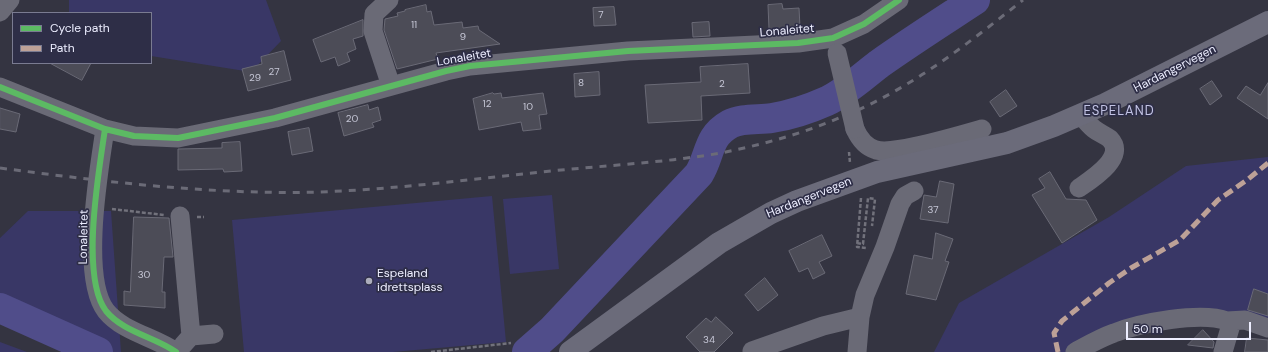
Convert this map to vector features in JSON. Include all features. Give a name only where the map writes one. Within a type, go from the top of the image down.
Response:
[{"type":"main road","name":"Hardangervegen","points":[[570,352],[719,243],[771,212],[804,198],[877,172],[1007,142],[1081,115],[1268,22]]},
{"type":"street","points":[[0,12],[10,0]]},
{"type":"street","points":[[389,0],[374,14],[373,31],[391,86]]},
{"type":"street","name":"Lonaleitet","points":[[0,87],[106,129],[134,136],[178,138],[275,118],[470,66],[550,57],[628,51],[798,43],[835,45],[899,0]]},
{"type":"street","points":[[835,45],[855,129],[861,139],[868,146],[877,150],[888,151],[931,143],[982,129]]},
{"type":"street","points":[[1079,188],[1103,170],[1115,154],[1115,146],[1109,139],[1092,128],[1081,115]]},
{"type":"street","name":"Lonaleitet","points":[[106,129],[97,181],[93,258],[97,294],[106,311],[118,322],[177,352]]},
{"type":"street","points":[[857,352],[860,317],[865,295],[885,247],[895,216],[905,196],[914,191]]},
{"type":"street","points":[[180,216],[191,336]]},
{"type":"street","points":[[1075,352],[1114,333],[1189,317],[1206,316],[1227,321],[1245,320],[1268,328]]},
{"type":"street","points":[[752,350],[823,326],[860,317]]},
{"type":"street","points":[[1223,352],[1230,328],[1227,321]]},
{"type":"street","points":[[177,352],[191,336],[214,334]]},
{"type":"path","points":[[860,196],[857,247],[870,249]]},
{"type":"path","points":[[96,205],[120,211],[204,217]]},
{"type":"path","points":[[431,352],[511,343]]},
{"type":"shaded area","points":[[69,0],[266,0],[281,41],[251,72],[152,56],[152,12],[69,12]]},
{"type":"shaded area","points":[[1268,157],[1268,326],[1170,314],[1072,352],[934,352],[959,303],[1109,217],[1186,166]]},
{"type":"shaded area","points":[[552,195],[559,269],[510,274],[503,199]]},
{"type":"shaded area","name":"Espeland idrettsplass","points":[[492,196],[506,342],[393,352],[244,352],[232,220]]},
{"type":"shaded area","points":[[28,211],[111,211],[121,352],[80,352],[32,317],[0,303],[0,238]]},
{"type":"shaded area","points":[[0,342],[27,352],[0,352]]},
{"type":"building","points":[[782,4],[783,9],[799,8],[800,27],[769,29],[768,5]]},
{"type":"building","points":[[426,5],[427,12],[431,11],[434,25],[462,22],[463,28],[478,26],[479,30],[500,44],[436,53],[438,59],[397,69],[384,30],[385,19],[398,16],[397,13],[405,10]]},
{"type":"building","points":[[614,7],[616,25],[594,26],[593,8]]},
{"type":"building","points":[[363,20],[363,36],[353,39],[356,49],[347,53],[350,61],[338,66],[335,57],[321,62],[313,40]]},
{"type":"building","points":[[709,22],[710,36],[693,37],[692,23]]},
{"type":"building","points":[[284,51],[291,80],[248,91],[242,69],[262,64],[261,57]]},
{"type":"building","points":[[52,64],[90,64],[82,80]]},
{"type":"building","points":[[748,64],[750,93],[701,96],[702,120],[648,123],[645,85],[701,82],[700,67]]},
{"type":"building","points":[[599,72],[600,95],[575,97],[574,74]]},
{"type":"building","points":[[1212,81],[1222,96],[1210,105],[1200,89]]},
{"type":"building","points":[[1268,83],[1268,119],[1237,98],[1246,86],[1260,95]]},
{"type":"building","points":[[1006,90],[1017,106],[1000,117],[990,102]]},
{"type":"building","points":[[493,93],[501,93],[502,98],[543,93],[547,114],[539,115],[541,129],[523,131],[521,122],[479,130],[473,99]]},
{"type":"building","points":[[368,105],[369,110],[378,107],[381,120],[372,123],[374,127],[344,136],[338,113]]},
{"type":"building","points":[[0,108],[20,114],[16,132],[0,129]]},
{"type":"building","points":[[309,128],[313,151],[292,155],[288,132]]},
{"type":"building","points":[[240,142],[242,171],[224,172],[223,169],[178,170],[178,149],[222,148],[222,143]]},
{"type":"building","points":[[1050,172],[1066,199],[1086,200],[1097,220],[1062,243],[1032,195],[1045,188],[1039,179]]},
{"type":"building","points":[[940,181],[954,184],[948,223],[920,219],[924,195],[936,197]]},
{"type":"building","points":[[134,217],[169,218],[173,257],[164,257],[162,292],[165,292],[165,308],[124,305],[124,291],[130,292]]},
{"type":"building","points":[[936,233],[953,239],[945,261],[949,262],[936,300],[906,294],[914,255],[932,259]]},
{"type":"building","points":[[822,235],[832,256],[819,262],[825,273],[813,279],[808,268],[799,272],[789,251]]},
{"type":"building","points":[[765,278],[778,295],[758,311],[745,295]]},
{"type":"building","points":[[1254,289],[1268,294],[1268,316],[1248,310]]},
{"type":"building","points":[[716,317],[733,333],[714,352],[700,352],[686,337],[706,318],[711,322]]},
{"type":"building","points":[[1203,330],[1214,342],[1213,348],[1188,345]]},
{"type":"building","points":[[1247,338],[1268,340],[1268,352],[1245,352]]},
{"type":"waterway","points":[[527,352],[552,330],[699,174],[713,140],[723,129],[734,122],[786,115],[827,101],[847,89],[879,64],[975,0]]},
{"type":"waterway","points":[[0,308],[98,352]]},
{"type":"railway","points":[[0,168],[120,183],[240,191],[320,192],[411,186],[661,161],[721,153],[766,143],[796,134],[825,124],[864,107],[913,81],[936,66],[1023,0]]},
{"type":"marked path","points":[[1058,352],[1054,333],[1062,321],[1109,283],[1131,268],[1180,240],[1218,200],[1268,163]]},
{"type":"cycle path","points":[[0,87],[105,129],[134,136],[178,138],[275,118],[446,71],[470,66],[628,51],[798,43],[833,38],[864,24],[899,0]]},
{"type":"cycle path","points":[[105,129],[94,223],[94,274],[98,295],[106,311],[121,324],[176,352]]},
{"type":"place","name":"Espeland idrettsplass","points":[[369,281]]},
{"type":"district","name":"ESPELAND","points":[[1119,112]]}]
